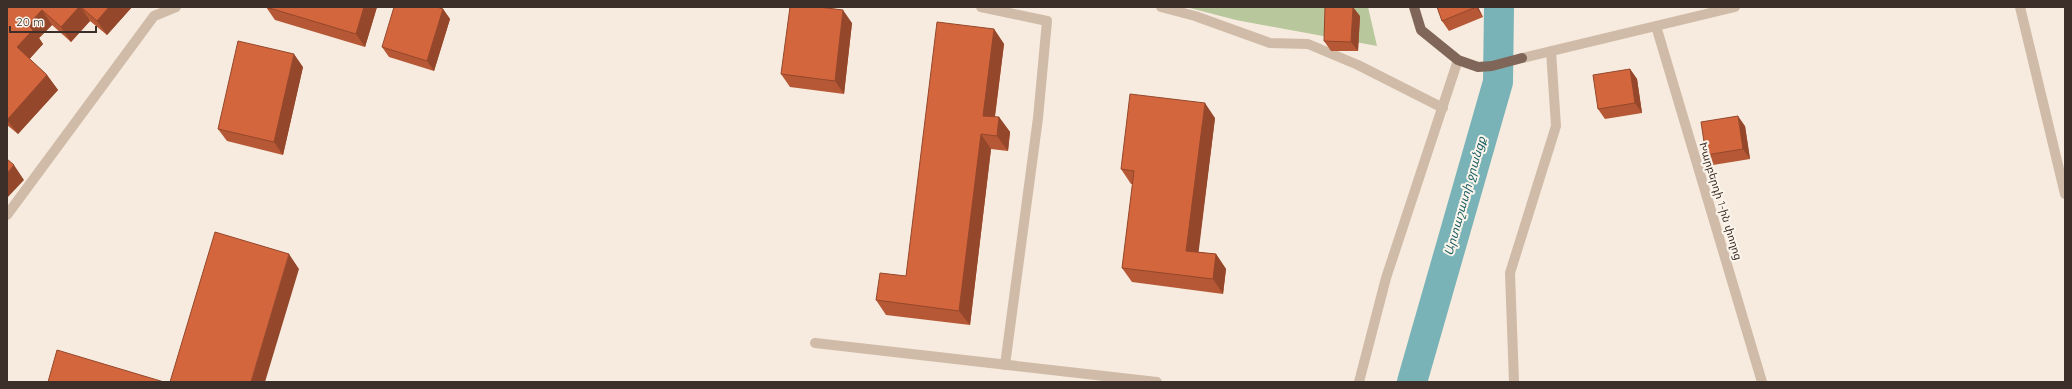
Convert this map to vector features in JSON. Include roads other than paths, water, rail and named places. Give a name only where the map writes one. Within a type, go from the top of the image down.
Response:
[{"type":"main road","points":[[1414,7],[1421,30],[1458,60],[1478,67],[1492,66],[1522,58]]},
{"type":"street","points":[[7,215],[154,16],[176,7]]},
{"type":"street","points":[[981,7],[1047,21],[1038,118],[1005,365]]},
{"type":"street","points":[[1161,7],[1195,16],[1270,43],[1308,44],[1358,64],[1442,108]]},
{"type":"street","points":[[1522,58],[1656,26],[1715,9],[1736,7]]},
{"type":"street","points":[[2020,7],[2065,194]]},
{"type":"street","name":"Խարբերդի 1-ին փողոց","points":[[1656,26],[1762,382]]},
{"type":"street","points":[[1514,382],[1510,273],[1556,126],[1551,51]]},
{"type":"street","points":[[1359,382],[1386,278],[1458,60]]},
{"type":"street","points":[[815,343],[1157,382]]},
{"type":"waterway","name":"Արտաշատի ջրանցք","points":[[1412,382],[1498,82],[1499,7]]}]
